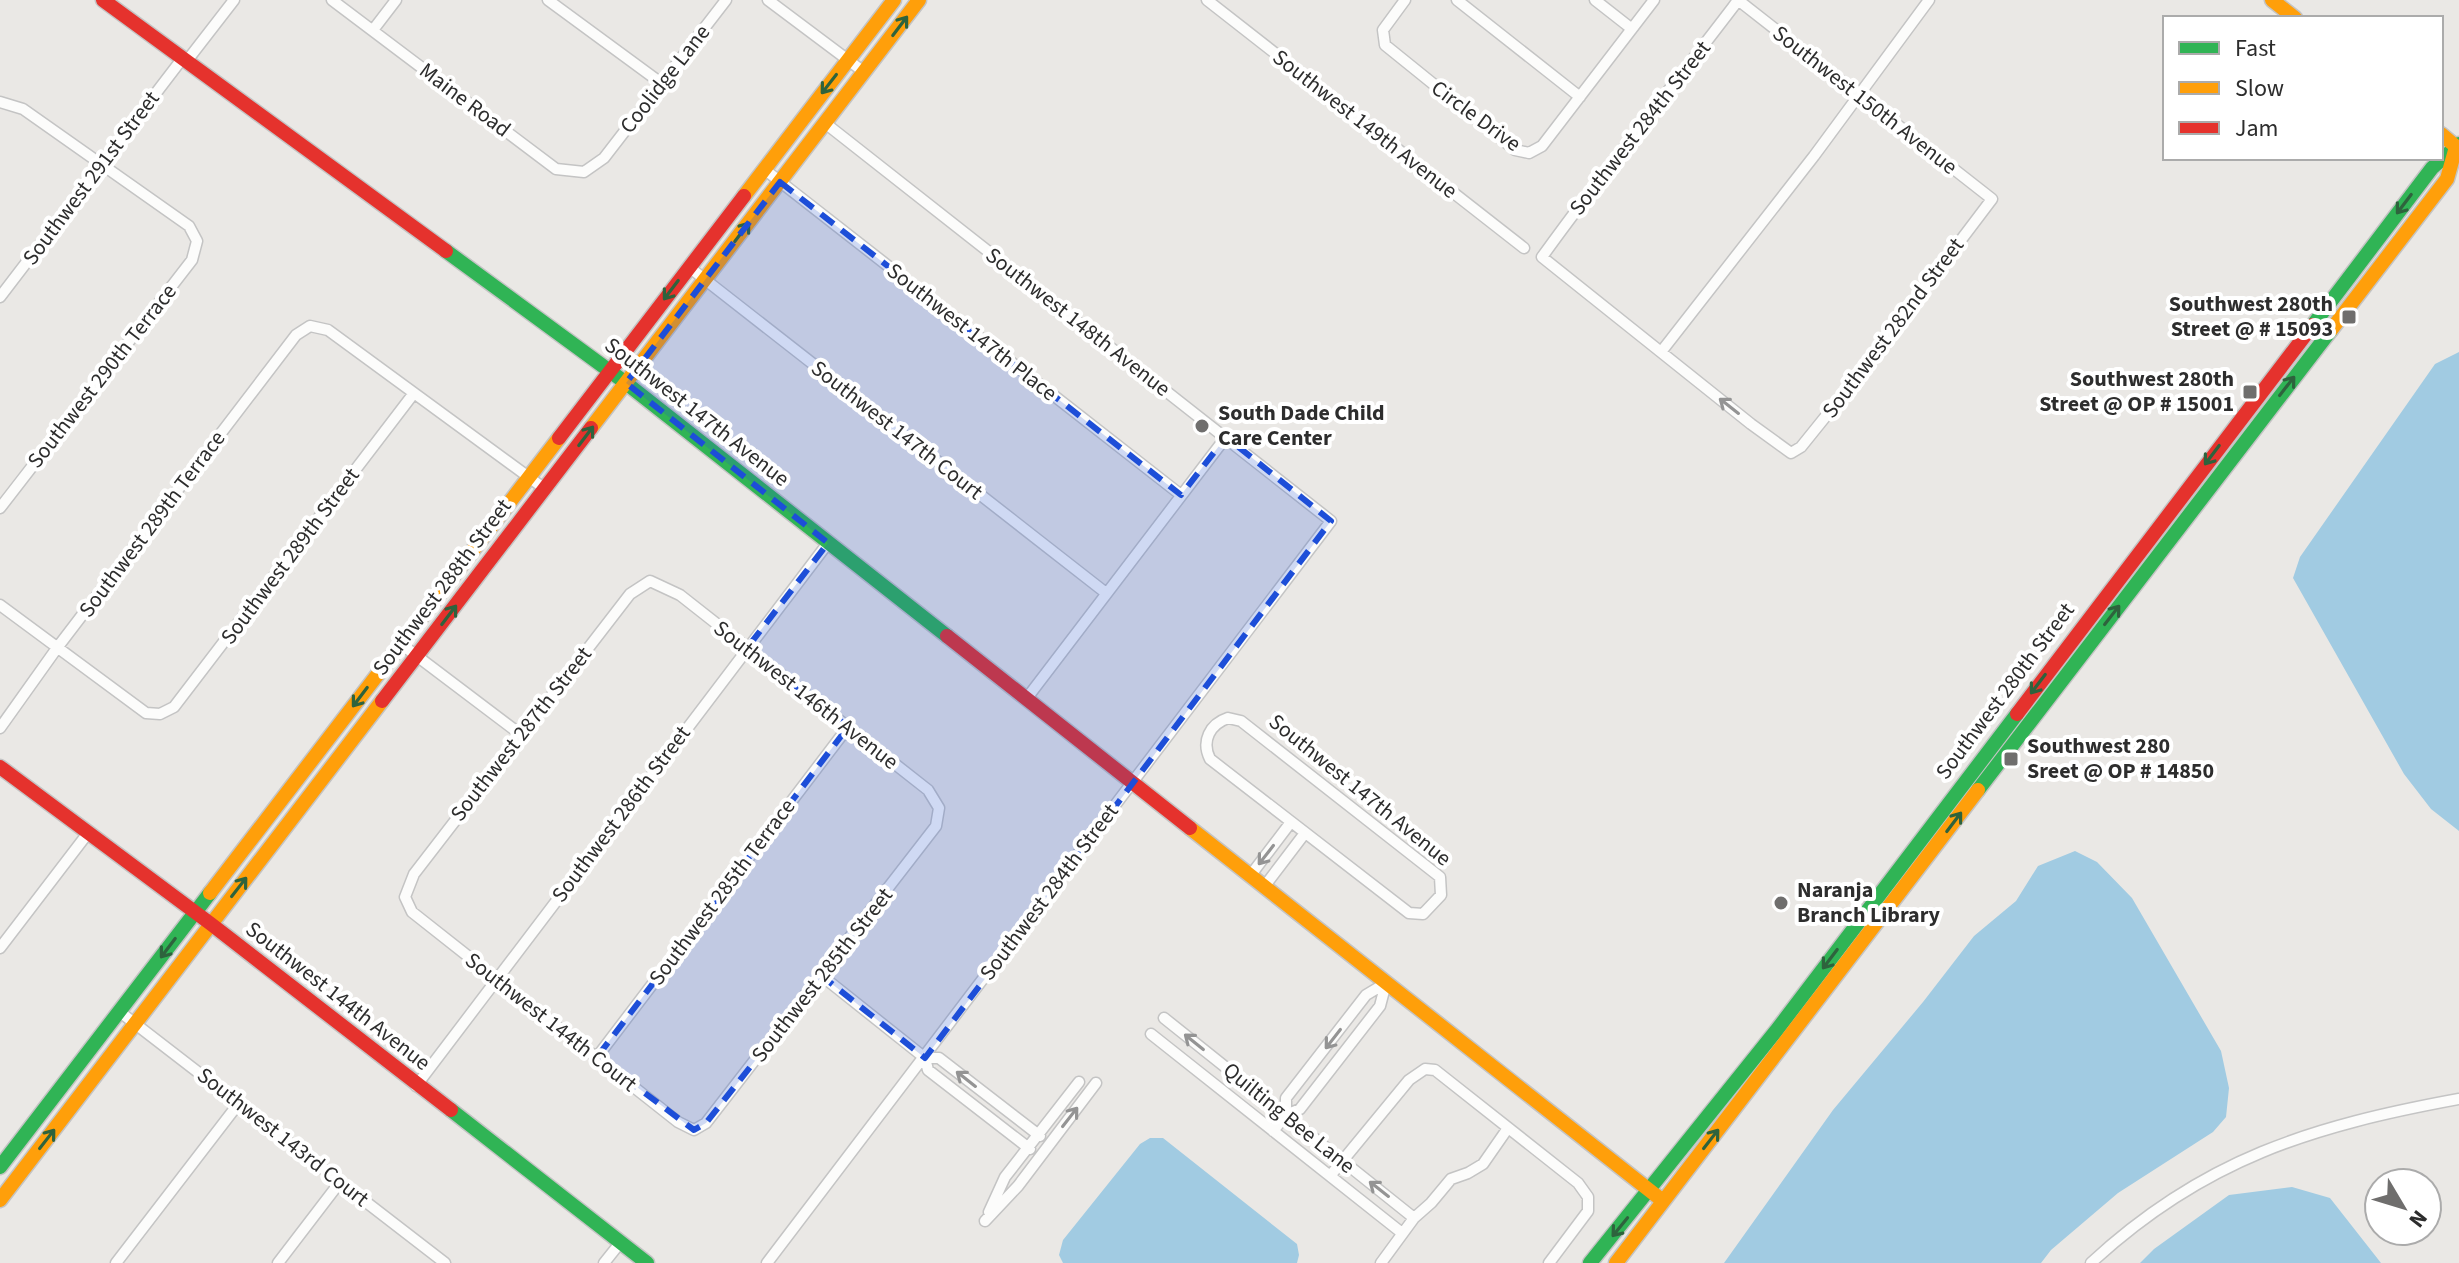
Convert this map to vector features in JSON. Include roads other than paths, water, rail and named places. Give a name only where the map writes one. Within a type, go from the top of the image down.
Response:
[{"type":"street","name":"Southwest 147th Avenue","points":[[103,0],[610,370],[1663,1201]]},
{"type":"street","name":"Southwest 291st Street","points":[[0,297],[102,163],[234,0]]},
{"type":"street","name":"Maine Road","points":[[332,0],[556,169],[584,172],[604,158]]},
{"type":"street","points":[[373,30],[396,0]]},
{"type":"street","points":[[548,0],[661,83]]},
{"type":"street","name":"Coolidge Lane","points":[[604,158],[726,0]]},
{"type":"street","points":[[768,0],[864,72]]},
{"type":"street","name":"Southwest 288th Street","points":[[0,1167],[894,0]]},
{"type":"street","name":"Southwest 288th Street","points":[[1,1195],[136,1024],[919,0]]},
{"type":"street","name":"Southwest 149th Avenue","points":[[1207,0],[1524,248]]},
{"type":"street","name":"Circle Drive","points":[[1405,0],[1383,30],[1385,45],[1515,150],[1529,153],[1538,150],[1654,0]]},
{"type":"street","points":[[1457,0],[1580,97]]},
{"type":"street","points":[[1595,0],[1632,29]]},
{"type":"street","name":"Southwest 150th Avenue","points":[[1739,0],[1992,199]]},
{"type":"street","name":"Southwest 284th Street","points":[[1661,352],[1542,257],[1739,0]]},
{"type":"street","points":[[1661,352],[1814,156],[1929,0]]},
{"type":"street","points":[[2272,0],[2292,16]]},
{"type":"street","points":[[0,102],[23,109],[102,163]]},
{"type":"street","name":"Southwest 148th Avenue","points":[[825,123],[1331,521]]},
{"type":"street","name":"Southwest 280th Street","points":[[1616,1263],[2447,179],[2458,147]]},
{"type":"street","name":"Southwest 280th Street","points":[[1590,1263],[1776,1031],[2377,239],[2432,168],[2442,160]]},
{"type":"street","name":"Southwest 290th Terrace","points":[[0,508],[192,260],[197,241],[189,226],[102,163]]},
{"type":"street","name":"Southwest 147th Place","points":[[764,169],[1181,495]]},
{"type":"street","name":"Southwest 282nd Street","points":[[1661,352],[1791,453],[1801,447],[1855,380],[1992,199]]},
{"type":"street","points":[[2377,239],[2391,249]]},
{"type":"street","name":"Southwest 147th Court","points":[[689,267],[1106,593]]},
{"type":"street","points":[[2319,316],[2333,327]]},
{"type":"street","name":"Southwest 289th Terrace","points":[[0,728],[57,648],[296,335],[310,326],[328,330],[414,393]]},
{"type":"street","points":[[414,393],[545,489]]},
{"type":"street","name":"Southwest 289th Street","points":[[57,648],[146,713],[160,714],[174,707],[414,393]]},
{"type":"street","points":[[2253,403],[2267,413]]},
{"type":"street","points":[[1027,698],[1226,437]]},
{"type":"street","name":"Southwest 284th Street","points":[[767,1263],[1331,521]]},
{"type":"street","name":"Southwest 286th Street","points":[[416,1086],[828,543]]},
{"type":"street","points":[[2144,545],[2158,554]]},
{"type":"street","name":"Southwest 146th Avenue","points":[[650,581],[680,595],[928,790],[939,808],[936,826]]},
{"type":"street","name":"Southwest 287th Street","points":[[405,897],[414,874],[520,734],[630,594],[650,581]]},
{"type":"street","points":[[0,605],[57,648]]},
{"type":"street","points":[[401,644],[520,734]]},
{"type":"street","points":[[2059,657],[2072,666]]},
{"type":"street","name":"Southwest 147th Avenue","points":[[1228,718],[1241,721],[1440,877],[1441,895],[1423,914],[1409,913],[1305,833],[1210,759],[1205,750],[1206,738],[1219,721],[1228,718]]},
{"type":"street","name":"Southwest 285th Terrace","points":[[597,1057],[848,727]]},
{"type":"street","points":[[1982,757],[1997,766]]},
{"type":"street","name":"Southwest 144th Avenue","points":[[0,767],[211,924],[647,1263]]},
{"type":"street","points":[[1250,876],[1291,822]]},
{"type":"street","name":"Southwest 285th Street","points":[[706,1123],[936,826]]},
{"type":"street","points":[[0,948],[88,833]]},
{"type":"street","points":[[1264,887],[1305,833]]},
{"type":"street","points":[[1921,838],[1934,848]]},
{"type":"street","name":"Southwest 144th Court","points":[[405,897],[412,912],[678,1122],[694,1130],[706,1123]]},
{"type":"street","points":[[822,976],[925,1058],[928,1070],[1039,1156]]},
{"type":"street","points":[[1286,1115],[1286,1098],[1366,995],[1386,983]]},
{"type":"street","points":[[1273,1131],[1286,1115],[1300,1109],[1380,1006],[1386,983]]},
{"type":"street","name":"Southwest 143rd Court","points":[[120,1012],[443,1262]]},
{"type":"street","name":"Quilting Bee Lane","points":[[1164,1018],[1414,1218]]},
{"type":"street","name":"Quilting Bee Lane","points":[[1151,1034],[1402,1233]]},
{"type":"street","points":[[925,1058],[939,1058],[1049,1144]]},
{"type":"street","points":[[1330,1176],[1409,1080],[1425,1069],[1435,1070],[1578,1183],[1588,1197],[1588,1211],[1549,1263]]},
{"type":"street","points":[[1079,1082],[1005,1177],[985,1221],[1018,1186],[1096,1083]]},
{"type":"street","points":[[2091,1263],[2158,1208],[2200,1181],[2243,1159],[2335,1125],[2459,1099]]},
{"type":"street","points":[[116,1263],[239,1103]]},
{"type":"street","points":[[1381,1263],[1414,1218],[1451,1179],[1483,1164],[1508,1128]]},
{"type":"street","points":[[278,1263],[340,1182]]},
{"type":"street","points":[[604,1263],[620,1243]]},
{"type":"water","points":[[2459,352],[2459,831],[2431,809],[2404,774],[2293,578],[2300,557],[2435,364]]},
{"type":"water","points":[[2075,851],[2097,862],[2132,898],[2221,1051],[2229,1088],[2226,1117],[2213,1132],[2118,1193],[2051,1250],[2041,1263],[1724,1263],[1833,1110],[1974,936],[2016,901],[2038,866]]},
{"type":"water","points":[[1150,1138],[1163,1138],[1297,1244],[1297,1263],[1063,1263],[1059,1255],[1063,1240],[1140,1144]]},
{"type":"water","points":[[2292,1187],[2330,1198],[2363,1240],[2363,1247],[2368,1247],[2381,1263],[2140,1263],[2154,1249],[2229,1195]]},
{"type":"place","name":"Southwest 280th Street @ # 15093","points":[[2349,317]]},
{"type":"place","name":"Southwest 280th Street @ OP # 15001","points":[[2250,392]]},
{"type":"place","name":"South Dade Child Care Center","points":[[1202,426]]},
{"type":"place","name":"Southwest 280 Sreet @ OP # 14850","points":[[2011,759]]},
{"type":"place","name":"Naranja Branch Library","points":[[1781,903]]}]
